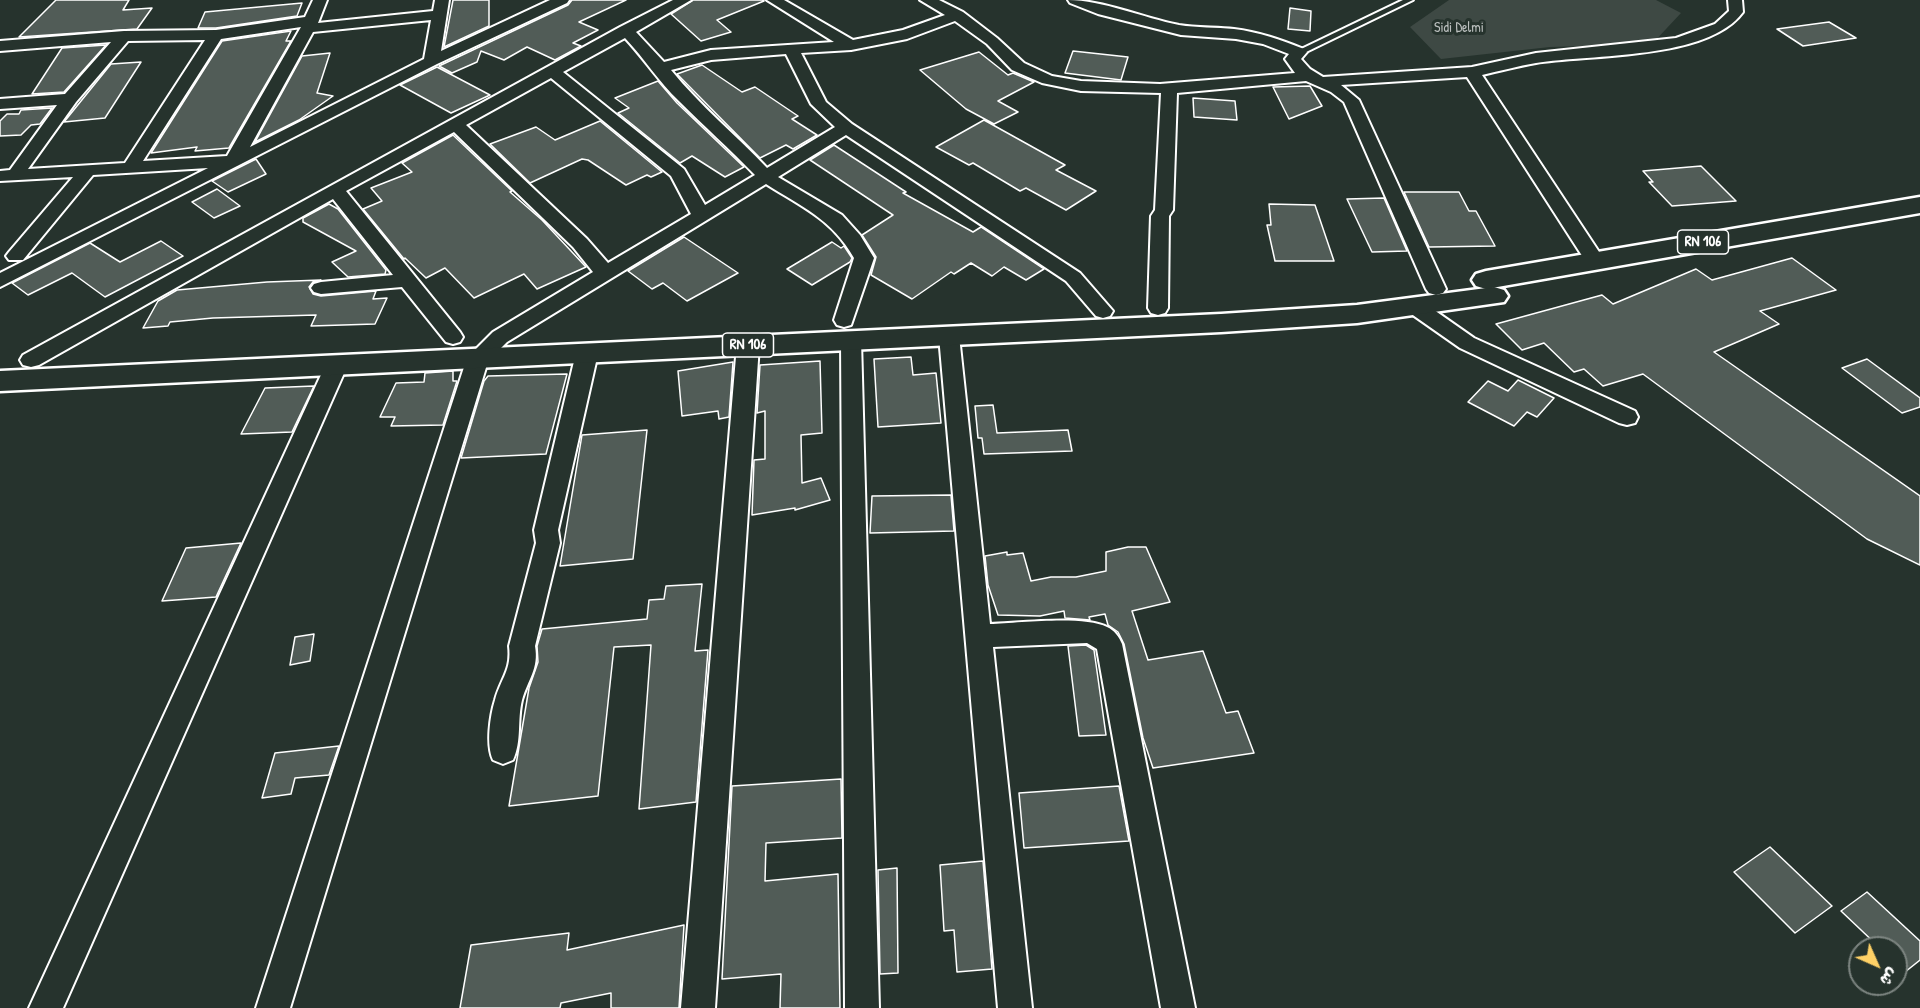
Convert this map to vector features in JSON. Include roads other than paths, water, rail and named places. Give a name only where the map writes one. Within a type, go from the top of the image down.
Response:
[{"type":"main road","name":"RN 106","points":[[1490,288],[1595,261],[1920,205]]},
{"type":"main road","name":"RN 106","points":[[0,381],[748,345],[848,330],[949,336],[1357,315],[1426,299],[1490,288],[1920,220]]},
{"type":"main road","name":"RN 106","points":[[0,362],[453,337],[848,330],[1103,310],[1354,299],[1426,299]]},
{"type":"street","points":[[232,161],[310,25],[320,0]]},
{"type":"street","points":[[31,360],[625,30],[684,0]]},
{"type":"street","points":[[774,0],[851,45]]},
{"type":"street","points":[[927,0],[958,15],[992,41],[1022,69],[1077,87],[1169,87],[1313,78],[1365,80],[1472,72],[1536,58],[1679,42],[1720,27],[1736,12],[1735,0]]},
{"type":"street","points":[[1076,0],[1103,11],[1181,30],[1236,34],[1267,40],[1299,52],[1293,59],[1296,68],[1313,78],[1343,90],[1351,100],[1426,299],[1467,343],[1627,417]]},
{"type":"street","points":[[0,281],[431,61],[558,1]]},
{"type":"street","points":[[0,46],[124,36],[216,35],[440,7],[431,61]]},
{"type":"street","points":[[661,68],[711,55],[851,45],[908,34],[958,15]]},
{"type":"street","points":[[625,30],[661,68],[683,96],[731,140],[765,176],[835,219],[853,239],[864,258],[848,330],[862,1008]]},
{"type":"street","points":[[130,168],[216,35]]},
{"type":"street","points":[[7,176],[124,36]]},
{"type":"street","points":[[791,48],[819,104],[846,128],[1073,277],[1103,310]]},
{"type":"street","points":[[552,71],[678,173],[701,215]]},
{"type":"street","points":[[1472,72],[1595,261]]},
{"type":"street","points":[[1158,308],[1160,216],[1164,210],[1169,87]]},
{"type":"street","points":[[0,104],[70,99]]},
{"type":"street","points":[[455,124],[580,243],[605,273]]},
{"type":"street","points":[[273,1008],[478,358],[500,337],[846,128]]},
{"type":"street","points":[[7,176],[232,161]]},
{"type":"street","points":[[8,257],[88,170]]},
{"type":"street","points":[[335,190],[453,337]]},
{"type":"street","points":[[8,257],[40,260]]},
{"type":"street","points":[[321,288],[407,280]]},
{"type":"street","points":[[949,336],[1015,1008]]},
{"type":"street","points":[[698,1008],[748,345]]},
{"type":"street","points":[[503,751],[508,701],[524,661],[522,646],[548,543],[546,530],[548,520],[587,353]]},
{"type":"street","points":[[46,1008],[337,364]]},
{"type":"street","points":[[979,636],[1087,632],[1099,635],[1109,644],[1178,1008]]},
{"type":"lane","points":[[1299,52],[1409,0]]},
{"type":"park label","name":"Sidi Delmi","points":[[1459,28]]}]
